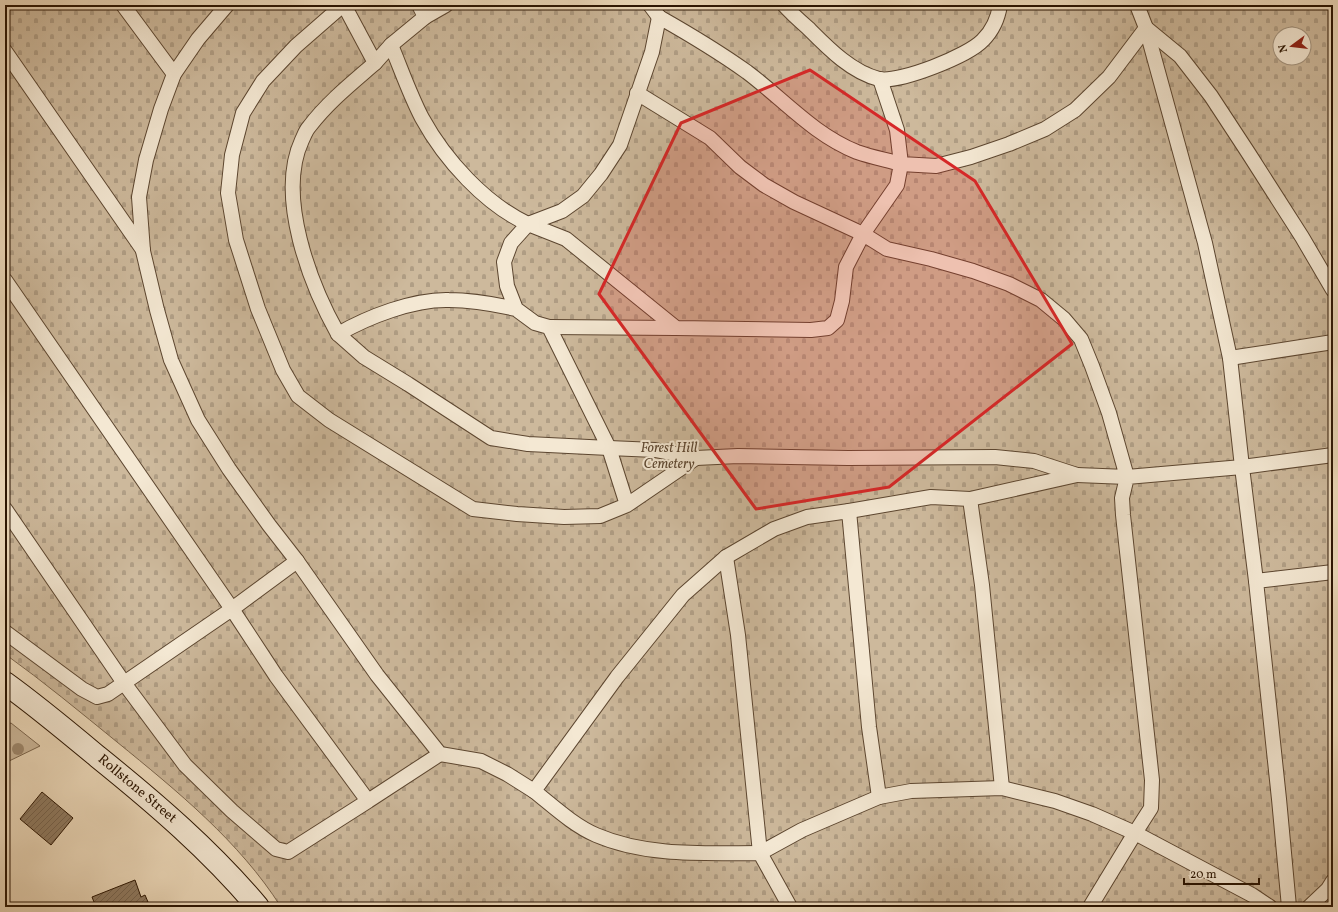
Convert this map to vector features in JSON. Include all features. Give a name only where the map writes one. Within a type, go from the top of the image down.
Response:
[{"type":"main road","name":"Rollstone Street","points":[[7,688],[152,801],[212,856],[258,907]]},
{"type":"lane","points":[[123,5],[174,74]]},
{"type":"lane","points":[[227,5],[198,39],[174,74],[160,109],[146,160],[139,197],[143,251],[171,360],[198,420],[229,470],[297,561],[377,675],[440,754],[481,761],[507,774],[534,791],[572,821],[595,835],[635,848],[695,853],[760,853],[802,830],[878,797],[911,791],[1002,788],[1055,801],[1085,811],[1135,834],[1252,895],[1270,907]]},
{"type":"lane","points":[[375,63],[344,5],[296,46],[263,81],[243,113],[232,155],[228,193],[236,240],[258,309],[283,370],[298,396],[329,420],[473,509],[564,517],[600,516],[627,505],[696,458]]},
{"type":"lane","points":[[446,5],[422,11],[375,63],[338,95],[308,127],[297,152],[293,179],[293,204],[299,238],[313,283],[338,334],[364,357],[491,438],[528,444],[655,450],[696,458],[738,456],[848,458],[995,457],[1034,461],[1077,475]]},
{"type":"lane","points":[[650,5],[659,17],[704,43],[747,73],[790,109],[826,135],[857,152],[901,164],[936,166],[971,157],[1009,144],[1045,129],[1075,110],[1109,78],[1146,28]]},
{"type":"lane","points":[[784,5],[832,52],[861,72],[880,79],[922,72],[959,57],[983,41],[994,26],[1000,5]]},
{"type":"lane","points":[[1137,5],[1146,28],[1205,244],[1230,358],[1279,792],[1289,907]]},
{"type":"lane","points":[[516,308],[507,286],[504,262],[511,243],[528,224],[562,211],[583,196],[601,174],[620,145],[652,52],[659,17]]},
{"type":"lane","points":[[1146,28],[1180,56],[1211,96],[1254,160],[1333,290]]},
{"type":"lane","points":[[391,45],[422,118],[451,162],[482,194],[514,218],[566,239],[676,328]]},
{"type":"lane","points":[[5,51],[143,251]]},
{"type":"lane","points":[[338,334],[358,323],[380,314],[418,303],[447,300],[482,302],[516,308],[535,323],[549,327],[811,330],[828,328],[837,320],[842,301],[846,267],[863,234],[897,185],[901,164],[897,130],[880,79]]},
{"type":"lane","points":[[637,93],[710,138],[740,166],[764,185],[794,202],[863,234],[888,249],[973,271],[1009,284],[1041,300],[1064,319],[1081,339],[1109,414],[1127,477],[1122,498],[1123,515],[1152,780],[1151,808],[1090,907]]},
{"type":"lane","points":[[5,280],[232,609],[276,676],[368,801]]},
{"type":"lane","points":[[549,327],[609,448],[627,505]]},
{"type":"lane","points":[[1230,358],[1333,342]]},
{"type":"lane","points":[[534,791],[617,677],[683,595],[726,557],[774,529],[808,517],[931,497],[970,499],[1077,475],[1127,477],[1242,466],[1333,455]]},
{"type":"lane","points":[[970,499],[982,585],[1002,788]]},
{"type":"lane","points":[[5,509],[124,683],[185,765],[276,849],[288,852],[440,754]]},
{"type":"lane","points":[[849,511],[869,727],[878,797]]},
{"type":"lane","points":[[726,557],[738,635],[760,853],[790,907]]},
{"type":"lane","points":[[5,632],[82,689],[97,697],[108,694],[232,609],[297,561]]},
{"type":"lane","points":[[1256,582],[1333,572]]},
{"type":"lane","points":[[1309,907],[1328,889],[1333,881]]},
{"type":"highlighted area","points":[[810,70],[975,181],[1072,344],[889,487],[756,509],[599,294],[681,123]]},
{"type":"green space","name":"Forest Hill Cemetery","points":[[5,5],[1333,5],[1333,907],[281,907],[246,860],[206,818],[140,760],[34,675],[5,654]]},
{"type":"green space","points":[[11,723],[40,746],[5,763],[5,725]]},
{"type":"building","points":[[42,792],[73,818],[51,845],[20,819]]},
{"type":"building","points":[[135,880],[141,897],[145,895],[148,902],[144,903],[145,907],[96,907],[92,897]]}]
